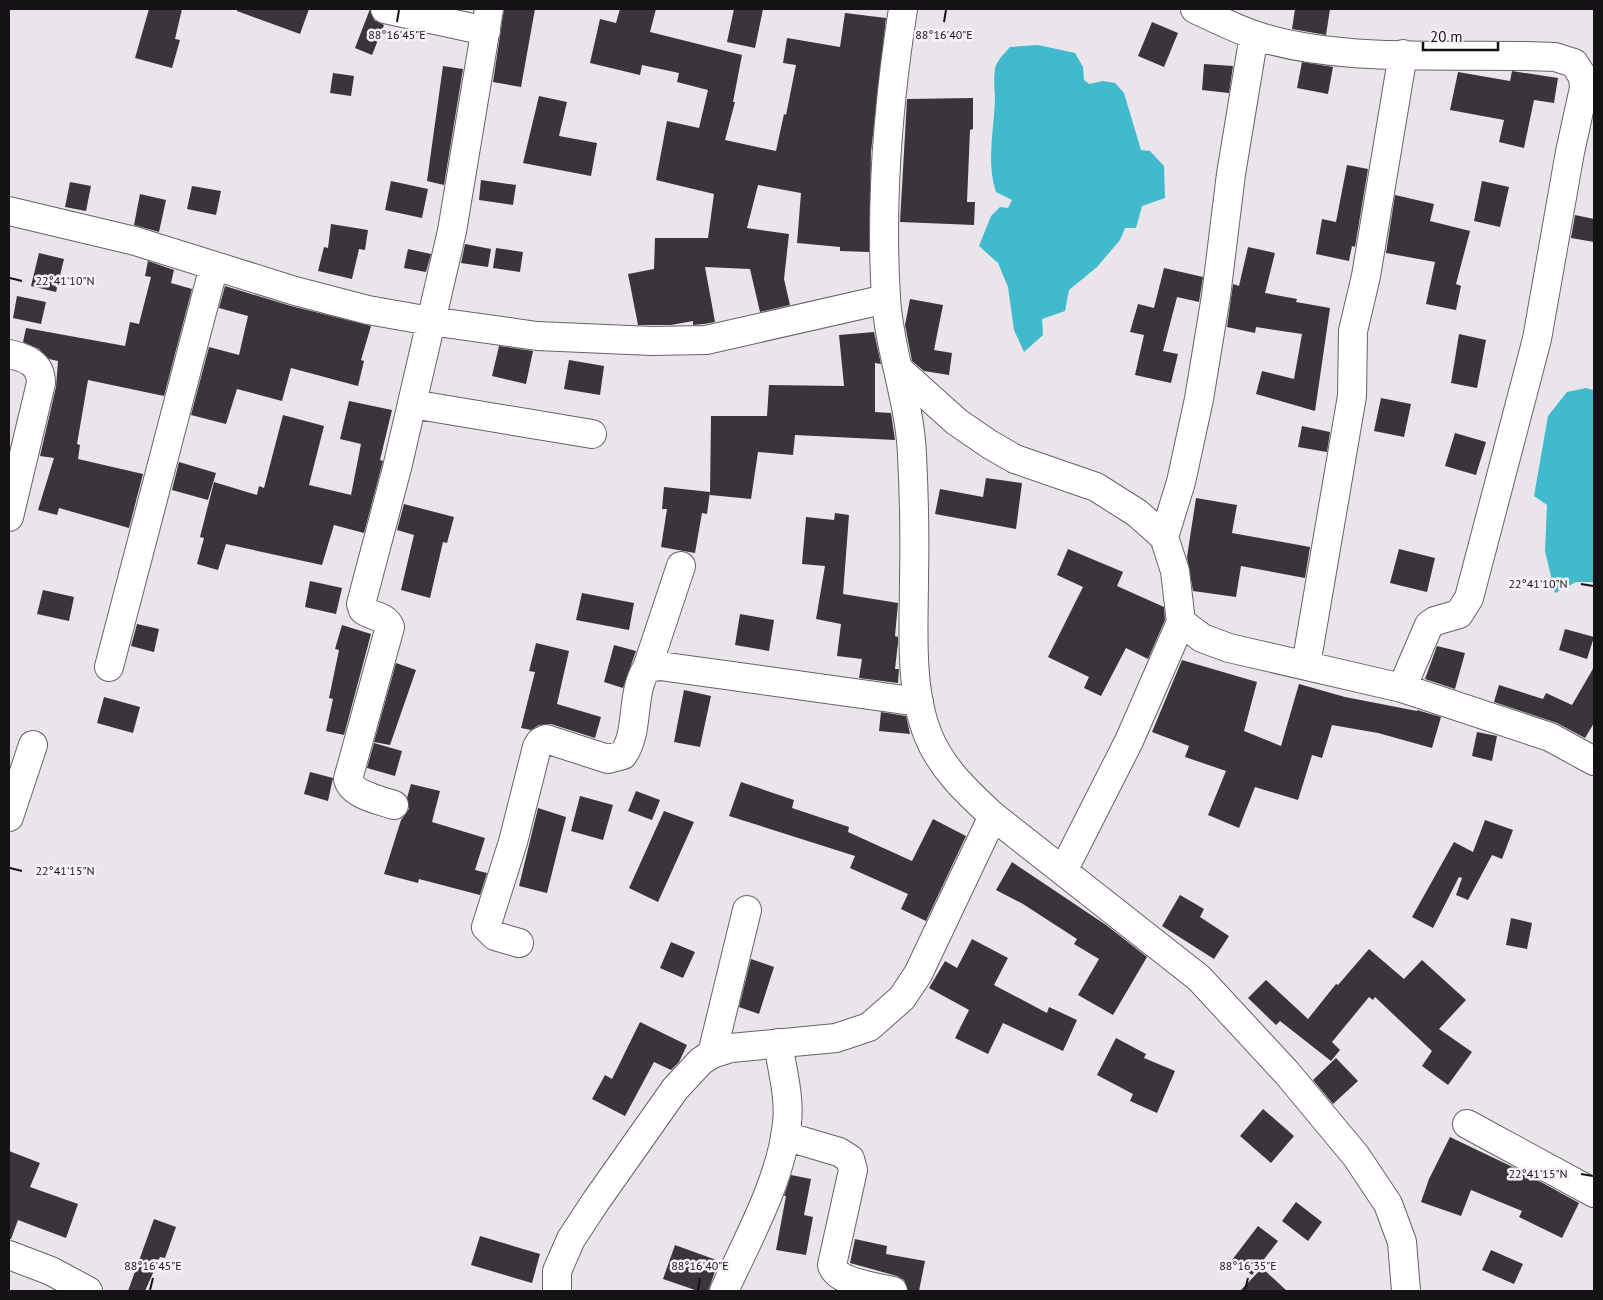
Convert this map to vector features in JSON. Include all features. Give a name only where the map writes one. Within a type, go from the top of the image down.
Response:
[{"type":"street","points":[[385,9],[488,20],[452,231],[397,468],[361,604],[363,610],[381,617],[390,626],[348,779],[353,788],[359,792],[394,805]]},
{"type":"street","points":[[903,9],[896,55],[885,173],[886,300],[911,436],[914,653],[920,702],[927,734],[942,761],[961,786],[993,816],[1199,978],[1240,1019],[1323,1115],[1388,1204],[1402,1242],[1406,1291]]},
{"type":"street","points":[[1195,9],[1254,35],[1325,50],[1403,54],[1555,56],[1574,63],[1583,77],[1584,88],[1570,152],[1537,339],[1469,598],[1459,614],[1435,621],[1429,625],[1402,688]]},
{"type":"street","points":[[1164,538],[1181,482],[1199,399],[1216,296],[1231,174],[1254,35]]},
{"type":"street","points":[[1306,665],[1352,396],[1353,331],[1366,276],[1403,54]]},
{"type":"street","points":[[9,211],[135,241],[214,266],[368,310],[537,336],[681,342],[716,338],[886,300]]},
{"type":"street","points":[[109,667],[214,266]]},
{"type":"street","points":[[9,354],[34,364],[41,375],[41,383],[9,518]]},
{"type":"street","points":[[899,370],[957,422],[989,444],[1015,459],[1096,487],[1137,513],[1164,538],[1175,571],[1181,622],[1129,740],[1063,871]]},
{"type":"street","points":[[412,404],[592,434]]},
{"type":"street","points":[[519,943],[495,936],[486,927],[513,842],[537,747],[540,742],[546,739],[608,760],[622,756],[628,743],[640,681],[647,668],[681,566]]},
{"type":"street","points":[[1181,622],[1202,638],[1229,648],[1402,688],[1550,737],[1594,761]]},
{"type":"street","points":[[647,668],[660,666],[920,702]]},
{"type":"street","points":[[9,817],[33,745]]},
{"type":"street","points":[[557,1291],[557,1271],[564,1253],[596,1201],[690,1070],[712,1054],[731,1048],[836,1038],[869,1027],[902,998],[918,974],[993,816]]},
{"type":"street","points":[[712,1054],[747,910]]},
{"type":"street","points":[[724,1291],[763,1207],[785,1136],[787,1109],[778,1043]]},
{"type":"street","points":[[1467,1124],[1594,1193]]},
{"type":"street","points":[[785,1136],[839,1152],[850,1159],[853,1170],[834,1256],[834,1270],[845,1279],[893,1291]]},
{"type":"street","points":[[9,1255],[51,1271],[88,1291]]},
{"type":"water","points":[[1038,45],[1075,53],[1083,67],[1084,80],[1089,84],[1103,81],[1115,83],[1124,93],[1141,150],[1150,151],[1164,166],[1165,198],[1142,206],[1136,228],[1125,228],[1120,240],[1097,267],[1069,290],[1065,311],[1042,319],[1043,335],[1024,352],[1014,330],[1008,287],[998,263],[979,246],[991,216],[1000,207],[1008,208],[1012,200],[996,192],[991,169],[995,69],[999,60],[1010,47]]},
{"type":"water","points":[[1586,388],[1594,390],[1594,582],[1576,582],[1555,593],[1545,551],[1547,505],[1534,496],[1548,416],[1567,392]]},
{"type":"building","points":[[149,9],[182,9],[175,39],[180,40],[172,68],[135,58]]},
{"type":"building","points":[[237,9],[309,9],[300,34],[237,11]]},
{"type":"building","points":[[370,9],[374,20],[384,25],[372,55],[355,48]]},
{"type":"building","points":[[504,9],[535,9],[521,87],[493,82]]},
{"type":"building","points":[[620,9],[656,9],[650,32],[742,55],[733,102],[735,102],[725,140],[776,151],[784,114],[786,115],[796,65],[783,63],[787,38],[840,47],[845,13],[886,18],[871,152],[869,252],[840,251],[840,247],[797,243],[801,193],[758,185],[747,228],[789,234],[784,279],[790,305],[760,312],[750,269],[705,267],[715,322],[693,325],[693,321],[671,325],[638,325],[628,274],[654,269],[655,238],[708,238],[714,194],[656,180],[667,121],[699,128],[708,90],[677,82],[679,73],[642,65],[640,75],[590,63],[600,19],[616,23]]},
{"type":"building","points":[[734,9],[763,9],[755,48],[727,42]]},
{"type":"building","points":[[1295,9],[1330,9],[1326,35],[1292,29]]},
{"type":"building","points":[[1152,22],[1178,33],[1164,67],[1138,56]]},
{"type":"building","points":[[1302,62],[1333,67],[1328,94],[1297,88]]},
{"type":"building","points":[[1204,64],[1233,66],[1229,93],[1202,90]]},
{"type":"building","points":[[443,66],[463,69],[444,185],[427,181]]},
{"type":"building","points":[[1512,71],[1558,78],[1554,103],[1534,100],[1524,148],[1499,142],[1504,120],[1450,110],[1458,72],[1510,81]]},
{"type":"building","points":[[333,73],[354,76],[351,96],[330,93]]},
{"type":"building","points":[[539,96],[567,102],[559,136],[597,143],[591,176],[523,163]]},
{"type":"building","points":[[973,98],[973,129],[970,130],[967,202],[975,202],[974,225],[900,222],[907,99]]},
{"type":"building","points":[[1347,165],[1368,169],[1355,247],[1352,246],[1349,261],[1316,254],[1322,219],[1336,222]]},
{"type":"building","points":[[481,180],[516,185],[513,205],[479,200]]},
{"type":"building","points":[[391,181],[428,189],[422,218],[385,210]]},
{"type":"building","points":[[1482,181],[1509,187],[1500,227],[1474,221]]},
{"type":"building","points":[[70,182],[91,186],[86,211],[65,207]]},
{"type":"building","points":[[192,186],[221,191],[216,215],[187,209]]},
{"type":"building","points":[[140,194],[166,200],[159,232],[134,225]]},
{"type":"building","points":[[1395,195],[1434,204],[1430,221],[1470,231],[1456,284],[1461,286],[1456,310],[1426,304],[1435,262],[1386,253]]},
{"type":"building","points":[[1575,215],[1594,219],[1594,242],[1571,238]]},
{"type":"building","points":[[331,224],[368,230],[365,250],[359,249],[352,279],[318,271],[324,247],[328,248]]},
{"type":"building","points":[[465,244],[491,249],[488,267],[461,263]]},
{"type":"building","points":[[1248,247],[1275,253],[1265,293],[1297,299],[1296,302],[1330,308],[1315,411],[1256,394],[1262,371],[1294,379],[1302,334],[1256,327],[1255,333],[1227,327],[1233,284],[1239,286]]},
{"type":"building","points":[[496,248],[523,252],[520,272],[493,268]]},
{"type":"building","points":[[408,249],[431,254],[426,272],[404,268]]},
{"type":"building","points":[[39,253],[64,259],[56,292],[31,286]]},
{"type":"building","points":[[148,261],[174,270],[171,283],[192,289],[164,396],[88,380],[77,444],[80,445],[78,459],[143,474],[129,528],[59,508],[57,515],[38,510],[54,458],[40,456],[56,387],[58,361],[49,359],[39,349],[23,342],[26,328],[125,346],[130,322],[139,324],[151,277],[145,276]]},
{"type":"building","points":[[1164,268],[1203,277],[1199,302],[1177,297],[1163,351],[1178,354],[1171,383],[1135,375],[1144,335],[1130,332],[1138,304],[1154,308]]},
{"type":"building","points":[[225,286],[291,306],[371,326],[361,360],[364,361],[358,386],[291,368],[282,401],[237,389],[226,424],[191,415],[209,347],[239,355],[248,316],[219,308]]},
{"type":"building","points":[[17,296],[46,302],[41,324],[13,318]]},
{"type":"building","points":[[910,299],[943,305],[934,350],[952,353],[949,375],[924,371],[912,361],[905,325]]},
{"type":"building","points":[[874,332],[881,364],[875,363],[875,412],[891,413],[895,440],[795,435],[793,455],[758,452],[751,499],[710,495],[711,416],[767,416],[769,385],[844,386],[839,335]]},
{"type":"building","points":[[1459,334],[1486,340],[1477,388],[1451,383]]},
{"type":"building","points":[[499,346],[533,351],[526,384],[492,376]]},
{"type":"building","points":[[569,360],[604,366],[600,395],[564,389]]},
{"type":"building","points":[[1381,398],[1411,404],[1404,437],[1374,431]]},
{"type":"building","points":[[349,401],[392,410],[380,460],[383,461],[364,533],[334,525],[322,565],[226,544],[218,570],[197,564],[204,538],[200,537],[214,482],[257,495],[259,486],[264,488],[283,415],[324,426],[309,485],[351,495],[361,444],[340,439]]},
{"type":"building","points":[[1302,426],[1330,432],[1327,452],[1298,447]]},
{"type":"building","points":[[1455,433],[1486,442],[1476,475],[1445,466]]},
{"type":"building","points":[[179,462],[216,473],[208,500],[172,490]]},
{"type":"building","points":[[986,478],[1022,483],[1016,529],[935,514],[940,489],[983,497]]},
{"type":"building","points":[[664,487],[710,492],[707,514],[702,513],[695,553],[661,547],[667,509],[662,509]]},
{"type":"building","points":[[1196,498],[1237,505],[1232,533],[1310,547],[1305,578],[1241,566],[1236,597],[1193,591],[1187,557]]},
{"type":"building","points":[[404,504],[454,517],[447,543],[443,542],[430,598],[401,590],[414,535],[397,530]]},
{"type":"building","points":[[835,513],[849,515],[843,594],[898,603],[895,636],[898,637],[898,643],[895,669],[899,669],[898,683],[859,678],[862,659],[837,656],[841,624],[816,619],[825,566],[802,564],[806,517],[834,520]]},
{"type":"building","points":[[1068,549],[1123,572],[1117,586],[1164,607],[1165,620],[1148,659],[1126,648],[1101,696],[1084,688],[1089,677],[1048,657],[1083,587],[1057,575]]},
{"type":"building","points":[[1399,549],[1435,558],[1427,592],[1390,583]]},
{"type":"building","points":[[310,581],[342,588],[336,614],[305,607]]},
{"type":"building","points":[[43,590],[74,597],[69,621],[37,614]]},
{"type":"building","points":[[582,593],[634,603],[629,630],[576,620]]},
{"type":"building","points":[[740,614],[774,620],[769,651],[735,645]]},
{"type":"building","points":[[137,624],[159,629],[154,652],[131,646]]},
{"type":"building","points":[[342,625],[371,634],[344,735],[326,731],[333,699],[329,698],[339,650],[335,649]]},
{"type":"building","points":[[1565,629],[1594,637],[1587,659],[1559,650]]},
{"type":"building","points":[[536,643],[569,651],[557,704],[601,717],[595,738],[551,724],[539,725],[531,730],[521,728],[535,672],[529,671]]},
{"type":"building","points":[[614,645],[636,651],[623,688],[604,682]]},
{"type":"building","points":[[1437,646],[1465,653],[1455,689],[1425,679]]},
{"type":"building","points":[[1182,660],[1257,682],[1244,731],[1281,746],[1299,684],[1345,697],[1417,710],[1441,717],[1432,748],[1378,733],[1332,725],[1322,758],[1312,755],[1298,800],[1255,787],[1239,828],[1208,815],[1226,771],[1185,757],[1189,746],[1152,732]]},
{"type":"building","points":[[396,663],[416,670],[390,745],[374,742]]},
{"type":"building","points":[[1594,667],[1594,723],[1585,738],[1557,723],[1494,702],[1499,685],[1543,699],[1546,693],[1572,705]]},
{"type":"building","points":[[684,690],[711,696],[700,747],[674,742]]},
{"type":"building","points":[[104,697],[140,707],[133,733],[97,723]]},
{"type":"building","points":[[881,712],[906,716],[910,734],[879,731]]},
{"type":"building","points":[[1477,732],[1497,736],[1492,761],[1472,756]]},
{"type":"building","points":[[374,743],[402,751],[395,776],[367,768]]},
{"type":"building","points":[[310,772],[333,778],[328,801],[304,794]]},
{"type":"building","points":[[741,782],[794,800],[792,808],[849,827],[848,832],[912,861],[933,819],[966,836],[926,921],[901,909],[908,894],[850,868],[855,856],[729,816]]},
{"type":"building","points":[[411,784],[440,791],[432,822],[485,838],[475,870],[487,873],[480,895],[419,879],[418,883],[384,874],[401,820],[409,809],[407,798]]},
{"type":"building","points":[[636,791],[660,800],[652,820],[628,811]]},
{"type":"building","points":[[580,796],[613,805],[603,840],[571,831]]},
{"type":"building","points":[[538,808],[566,817],[547,893],[519,886]]},
{"type":"building","points":[[664,811],[694,822],[658,902],[629,888]]},
{"type":"building","points":[[1485,820],[1513,830],[1502,859],[1492,855],[1468,900],[1456,895],[1462,878],[1459,877],[1433,928],[1412,917],[1454,842],[1473,852]]},
{"type":"building","points":[[1012,862],[1106,925],[1147,957],[1113,1015],[1078,995],[1099,959],[1074,944],[1077,939],[1023,904],[996,890]]},
{"type":"building","points":[[1180,895],[1204,909],[1200,917],[1229,936],[1214,959],[1162,926]]},
{"type":"building","points":[[1511,918],[1532,923],[1527,949],[1506,945]]},
{"type":"building","points":[[972,939],[1008,958],[994,985],[1047,1013],[1049,1007],[1077,1020],[1063,1051],[1003,1023],[988,1054],[955,1038],[969,1010],[929,988],[945,961],[957,968]]},
{"type":"building","points":[[671,942],[695,952],[683,978],[660,968]]},
{"type":"building","points":[[1369,949],[1404,979],[1422,960],[1466,1000],[1439,1029],[1472,1052],[1448,1085],[1422,1066],[1432,1051],[1375,997],[1373,1000],[1369,997],[1332,1042],[1340,1050],[1331,1061],[1280,1021],[1276,1025],[1248,998],[1266,980],[1308,1019],[1336,984],[1338,985]]},
{"type":"building","points":[[751,959],[774,967],[759,1014],[739,1007]]},
{"type":"building","points":[[640,1022],[687,1045],[679,1062],[671,1070],[654,1062],[625,1116],[592,1099],[605,1075],[612,1079]]},
{"type":"building","points":[[1116,1038],[1146,1054],[1144,1058],[1175,1071],[1157,1113],[1130,1101],[1133,1094],[1097,1075]]},
{"type":"building","points":[[1336,1058],[1358,1081],[1333,1104],[1313,1080]]},
{"type":"building","points":[[1263,1109],[1294,1136],[1271,1163],[1240,1136]]},
{"type":"building","points":[[1450,1137],[1521,1171],[1579,1203],[1562,1238],[1519,1217],[1522,1211],[1471,1190],[1461,1216],[1421,1202],[1429,1179]]},
{"type":"building","points":[[9,1151],[40,1163],[30,1187],[78,1204],[66,1238],[18,1220],[11,1239],[9,1239]]},
{"type":"building","points":[[791,1175],[811,1179],[804,1215],[813,1217],[806,1255],[776,1250],[786,1196],[784,1196]]},
{"type":"building","points":[[1296,1202],[1322,1222],[1308,1241],[1282,1221]]},
{"type":"building","points":[[154,1219],[176,1227],[165,1258],[160,1257],[145,1291],[128,1291]]},
{"type":"building","points":[[1258,1226],[1278,1241],[1252,1275],[1232,1260]]},
{"type":"building","points":[[480,1236],[540,1254],[532,1283],[471,1265]]},
{"type":"building","points":[[855,1239],[887,1246],[886,1254],[925,1261],[919,1291],[908,1291],[904,1280],[897,1276],[850,1263]]},
{"type":"building","points":[[675,1245],[719,1261],[708,1291],[698,1291],[663,1279]]},
{"type":"building","points":[[1491,1250],[1523,1264],[1514,1284],[1482,1270]]},
{"type":"building","points":[[1262,1268],[1287,1291],[1240,1291]]}]
